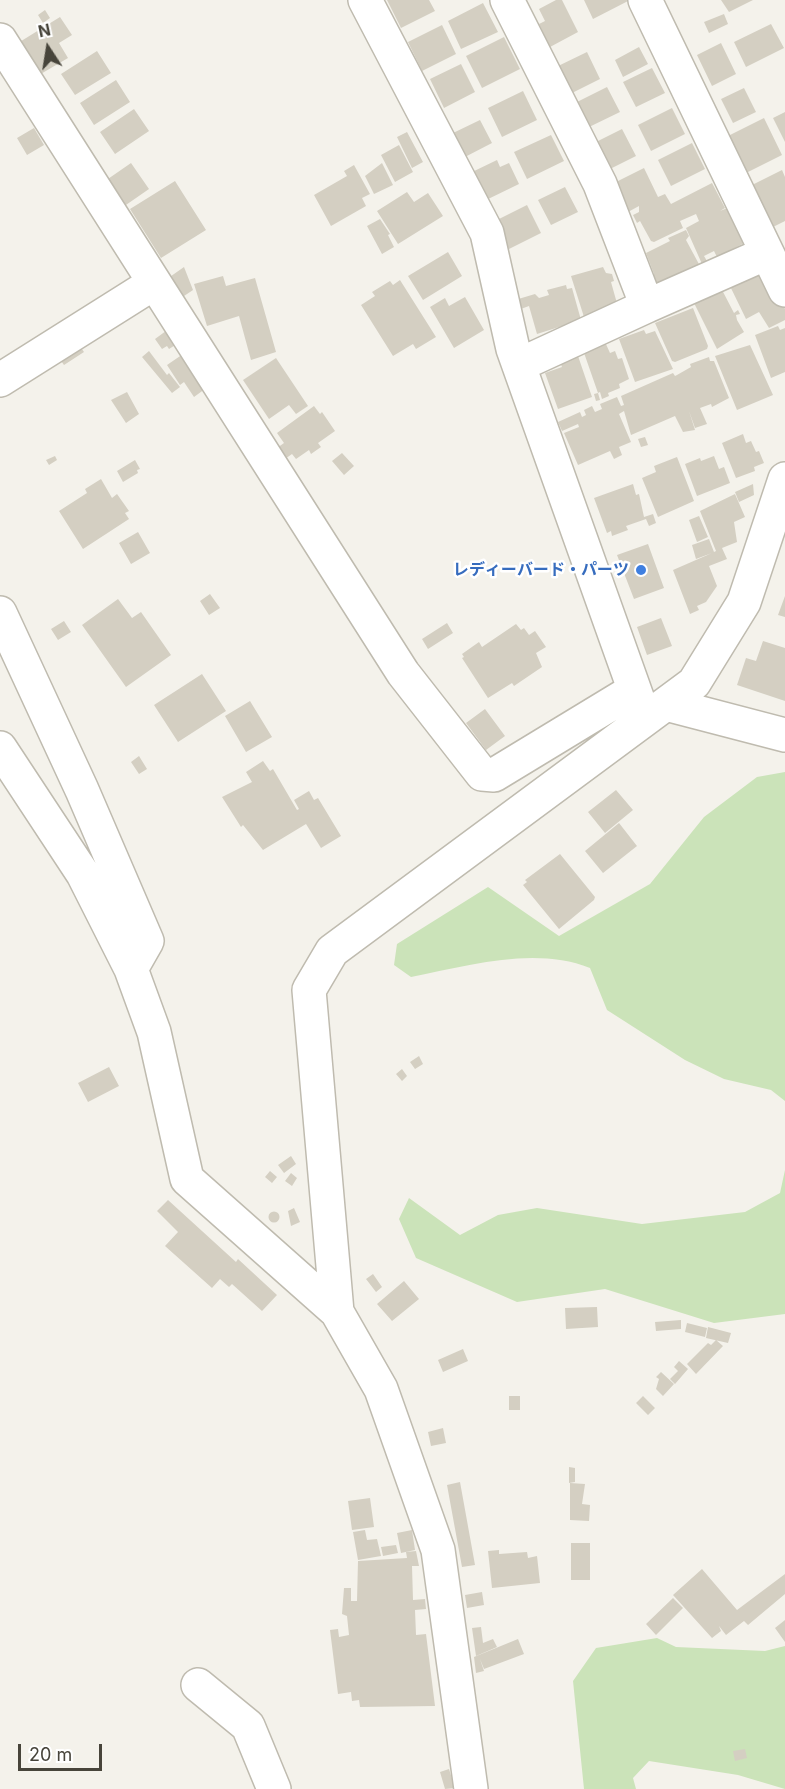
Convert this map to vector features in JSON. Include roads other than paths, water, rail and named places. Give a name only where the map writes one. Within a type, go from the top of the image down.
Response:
[{"type":"street","points":[[365,0],[487,233],[519,365],[648,705]]},
{"type":"street","points":[[645,0],[785,290]]},
{"type":"street","points":[[512,2],[600,184],[647,306]]},
{"type":"street","points":[[0,40],[403,673],[482,774],[494,775],[694,683],[744,602],[785,479]]},
{"type":"street","points":[[519,365],[767,253]]},
{"type":"street","points":[[0,380],[154,283]]},
{"type":"street","points":[[0,614],[82,790],[147,941],[131,969]]},
{"type":"street","points":[[648,705],[785,735]]},
{"type":"street","points":[[337,1312],[309,990],[332,951],[648,705]]},
{"type":"street","points":[[0,748],[83,874],[131,969],[154,1032],[187,1179],[337,1312],[381,1389],[438,1550],[471,1789]]},
{"type":"street","points":[[198,1685],[248,1726],[274,1789]]},
{"type":"place","name":"レディーバード・パーツ","points":[[641,570]]}]
